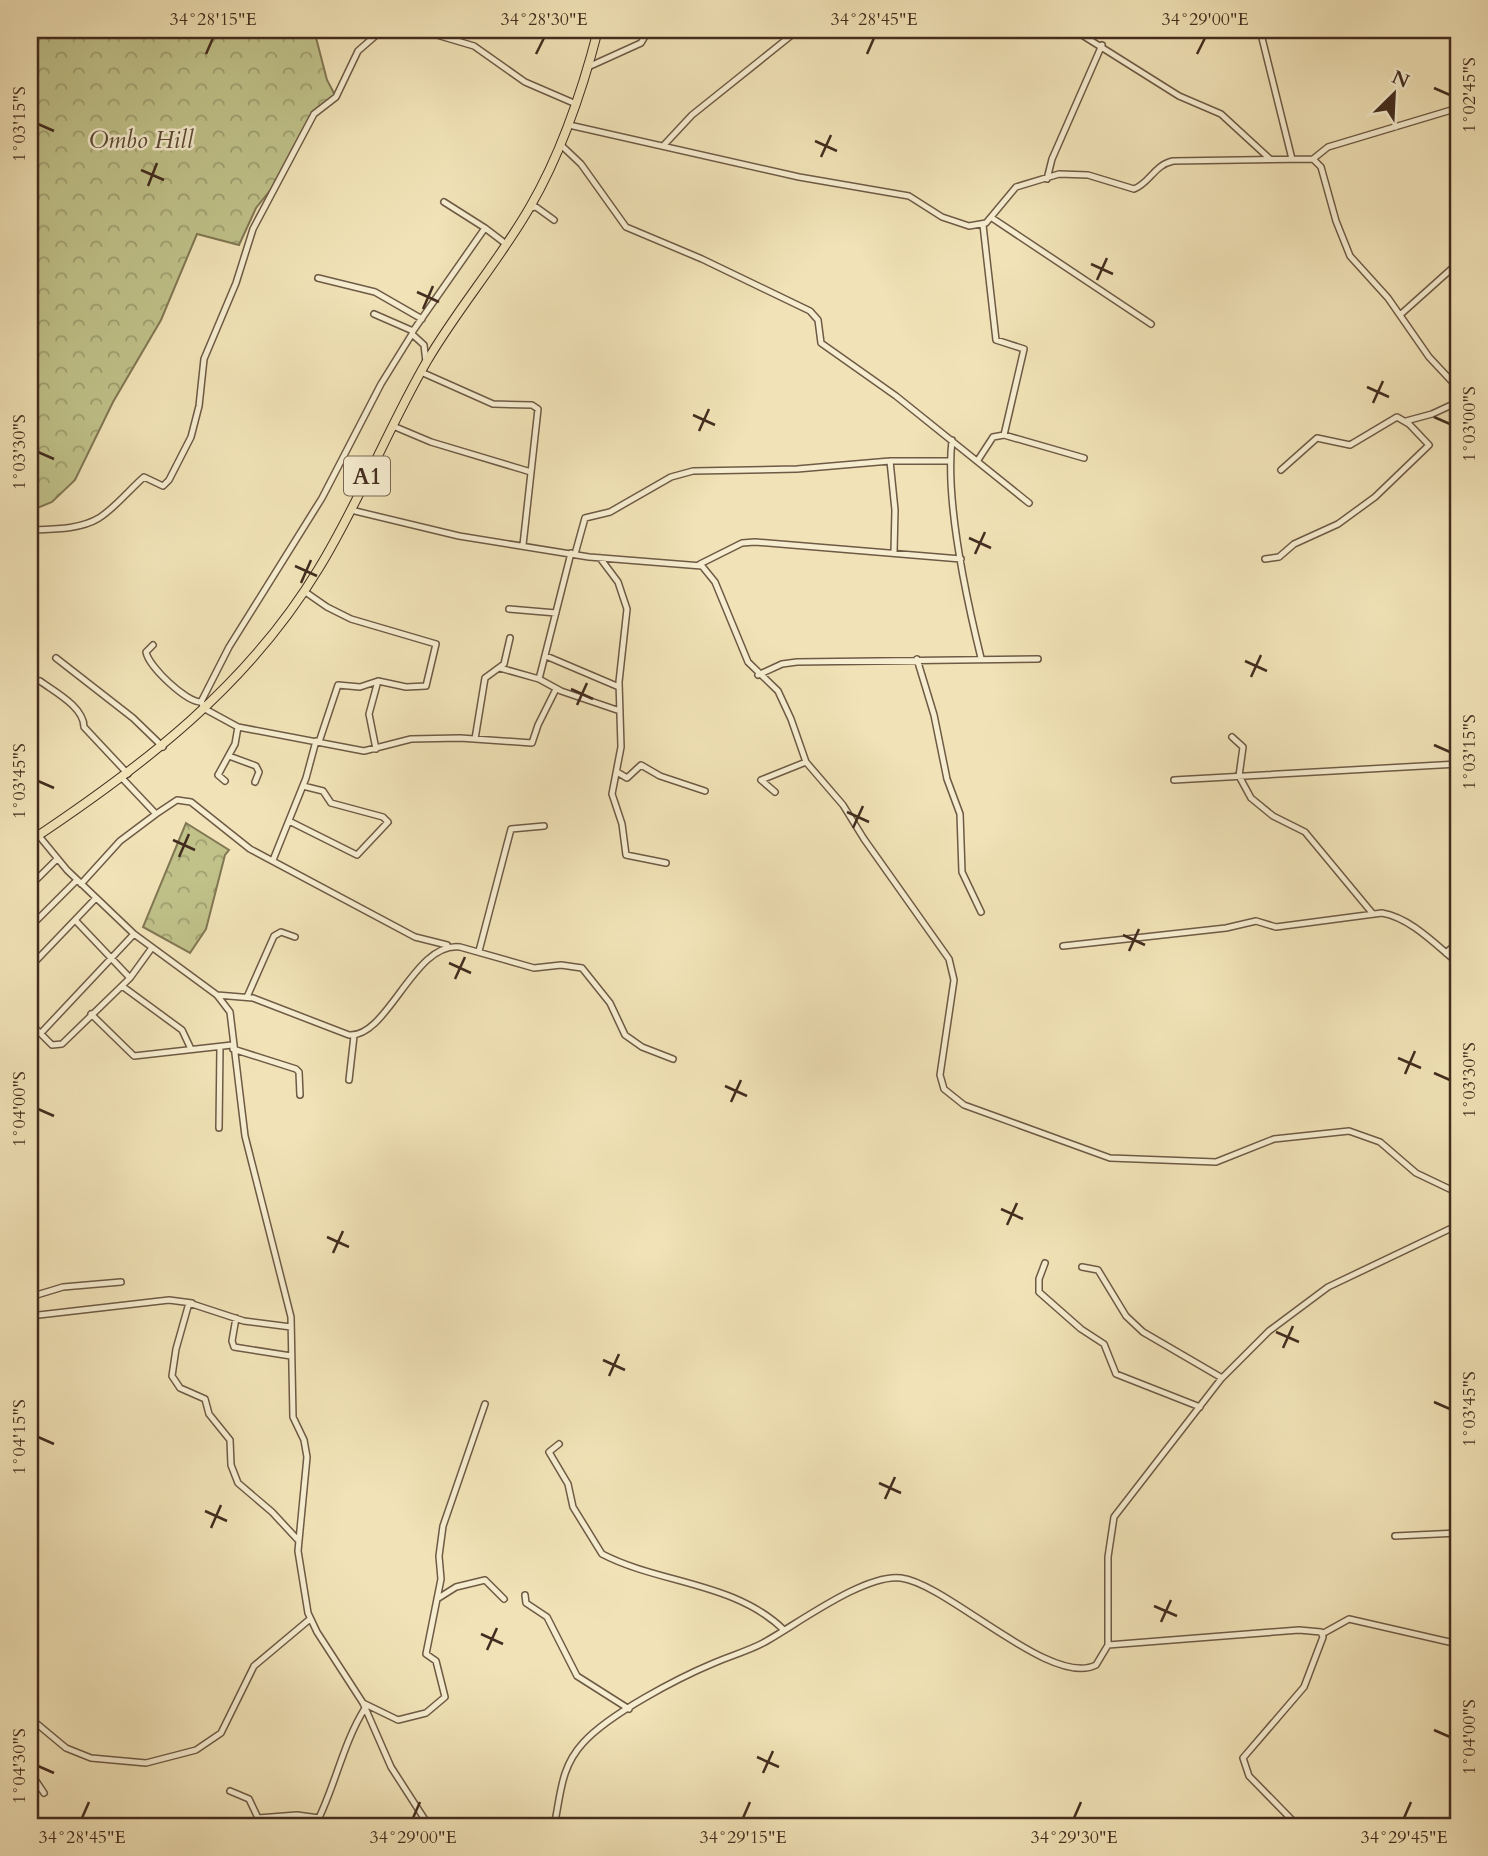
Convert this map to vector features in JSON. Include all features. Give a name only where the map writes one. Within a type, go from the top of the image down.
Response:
[{"type":"highway","name":"A1","points":[[30,841],[163,747],[257,655],[304,591],[351,510],[426,362],[530,208],[569,125],[598,30]]},
{"type":"street","points":[[30,530],[58,529],[91,522],[103,516],[144,477],[163,485],[169,480],[191,437],[200,400],[204,359],[236,282],[253,229],[312,117],[336,97],[358,51],[382,30]]},
{"type":"street","points":[[420,30],[474,46],[525,82],[576,104]]},
{"type":"street","points":[[588,67],[641,43],[654,30]]},
{"type":"street","points":[[664,145],[692,115],[798,30]]},
{"type":"street","points":[[1074,30],[1102,45],[1179,96],[1227,117],[1270,159]]},
{"type":"street","points":[[1260,30],[1270,59],[1278,106],[1292,159]]},
{"type":"street","points":[[1047,179],[1052,159],[1102,45]]},
{"type":"street","points":[[569,125],[799,177],[909,196],[952,222],[969,226],[983,225],[992,218],[1016,187],[1059,174],[1079,173],[1134,188],[1167,163],[1313,159],[1328,147],[1458,108]]},
{"type":"street","points":[[561,145],[581,164],[626,227],[702,259],[810,312],[818,320],[821,343],[877,382],[1029,503]]},
{"type":"street","points":[[1313,159],[1321,167],[1348,252],[1400,315],[1425,353],[1458,388]]},
{"type":"street","points":[[444,202],[506,244]]},
{"type":"street","points":[[530,208],[536,208],[554,220]]},
{"type":"street","points":[[992,218],[1151,324]]},
{"type":"street","points":[[983,225],[996,340],[1024,349],[1004,435]]},
{"type":"street","points":[[203,706],[229,647],[322,498],[380,384],[485,228]]},
{"type":"street","points":[[1400,315],[1458,263]]},
{"type":"street","points":[[318,278],[375,292],[422,319]]},
{"type":"street","points":[[374,314],[413,332],[424,345],[426,362]]},
{"type":"street","points":[[421,372],[493,404],[536,406],[539,413],[523,545]]},
{"type":"street","points":[[1405,421],[1433,414],[1458,402]]},
{"type":"street","points":[[1265,559],[1279,557],[1294,544],[1338,524],[1375,497],[1422,453],[1428,443],[1397,417],[1350,445],[1317,438],[1281,470]]},
{"type":"street","points":[[393,426],[422,439],[531,472]]},
{"type":"street","points":[[978,460],[993,437],[1004,435],[1084,458]]},
{"type":"street","points":[[952,440],[950,461],[961,559],[981,658]]},
{"type":"street","points":[[539,679],[585,518],[610,512],[677,475],[700,471],[797,469],[890,461],[950,461]]},
{"type":"street","points":[[890,461],[895,510],[894,552]]},
{"type":"street","points":[[351,510],[459,536],[660,565],[700,564],[750,542],[961,559]]},
{"type":"street","points":[[600,558],[618,582],[626,604],[619,687],[621,741],[613,799],[622,824],[625,853],[666,863]]},
{"type":"street","points":[[700,564],[715,582],[745,657],[758,675],[778,691],[806,762],[843,804],[858,832],[949,959],[954,981],[940,1075],[944,1089],[964,1105],[1110,1158],[1128,1160],[1216,1162],[1274,1139],[1355,1132],[1380,1142],[1416,1173],[1458,1193]]},
{"type":"street","points":[[273,860],[303,786],[336,687],[341,684],[363,686],[378,681],[406,687],[426,686],[436,643],[351,619],[304,591]]},
{"type":"street","points":[[509,609],[556,613]]},
{"type":"street","points":[[500,668],[510,638]]},
{"type":"street","points":[[153,645],[146,653],[151,666],[191,701],[238,727],[364,751],[411,739],[475,739],[532,743],[538,724],[556,689]]},
{"type":"street","points":[[546,656],[619,687]]},
{"type":"street","points":[[56,659],[133,718],[163,747]]},
{"type":"street","points":[[917,659],[934,715],[947,779],[960,814],[962,872],[981,912]]},
{"type":"street","points":[[758,675],[788,663],[1038,659]]},
{"type":"street","points":[[475,739],[485,678],[489,672],[500,668],[539,679],[556,689],[620,711]]},
{"type":"street","points":[[40,681],[79,711],[84,719],[84,727],[156,814]]},
{"type":"street","points":[[376,749],[369,714],[378,681]]},
{"type":"street","points":[[225,781],[218,775],[229,757],[238,727]]},
{"type":"street","points":[[1232,737],[1243,747],[1240,776],[1247,792],[1265,811],[1305,831],[1373,914]]},
{"type":"street","points":[[229,757],[256,766],[259,772],[255,782]]},
{"type":"street","points":[[775,792],[761,780],[806,762]]},
{"type":"street","points":[[1174,780],[1458,764]]},
{"type":"street","points":[[617,772],[627,778],[643,765],[660,776],[705,791]]},
{"type":"street","points":[[289,821],[357,855],[388,822],[383,817],[331,803],[323,791],[303,786]]},
{"type":"street","points":[[30,927],[120,841],[177,800],[191,802],[243,845],[415,937],[479,951],[534,968],[561,965],[582,968],[610,1003],[625,1035],[642,1047],[673,1059]]},
{"type":"street","points":[[30,825],[57,859],[134,934],[217,995],[230,1012],[253,1175],[291,1328],[293,1417],[304,1440],[307,1457],[298,1540],[300,1575],[310,1619],[364,1705],[391,1767],[429,1826]]},
{"type":"street","points":[[479,951],[511,829],[544,826]]},
{"type":"street","points":[[30,886],[57,859]]},
{"type":"street","points":[[30,967],[96,898]]},
{"type":"street","points":[[1063,946],[1226,928],[1256,921],[1273,927],[1387,914],[1398,919],[1458,963]]},
{"type":"street","points":[[75,920],[130,978]]},
{"type":"street","points":[[247,997],[274,936],[281,932],[295,937]]},
{"type":"street","points":[[41,1034],[134,934]]},
{"type":"street","points":[[1446,953],[1458,942]]},
{"type":"street","points":[[354,1036],[372,1025],[419,967],[451,946]]},
{"type":"street","points":[[30,1023],[52,1045],[59,1045],[130,978],[151,949]]},
{"type":"street","points":[[122,986],[182,1030],[191,1049]]},
{"type":"street","points":[[217,995],[247,997],[354,1036]]},
{"type":"street","points":[[91,1014],[131,1055],[143,1057],[191,1049],[233,1047],[296,1069],[299,1072],[300,1095]]},
{"type":"street","points":[[349,1080],[354,1036]]},
{"type":"street","points":[[219,1128],[220,1047]]},
{"type":"street","points":[[554,1826],[560,1784],[570,1759],[591,1735],[629,1709],[701,1669],[756,1646],[860,1588],[898,1577],[926,1587],[996,1631],[1066,1666],[1092,1668],[1102,1658],[1108,1645],[1109,1542],[1114,1517],[1222,1378],[1269,1331],[1328,1287],[1458,1225]]},
{"type":"street","points":[[1045,1263],[1039,1279],[1039,1292],[1081,1329],[1104,1344],[1116,1374],[1199,1406]]},
{"type":"street","points":[[1082,1267],[1098,1270],[1126,1316],[1143,1332],[1222,1378]]},
{"type":"street","points":[[30,1297],[63,1287],[121,1282]]},
{"type":"street","points":[[30,1316],[169,1300],[192,1303],[236,1318],[291,1328]]},
{"type":"street","points":[[192,1303],[187,1306],[176,1349],[174,1383],[207,1401],[209,1414],[230,1440],[231,1465],[238,1483],[272,1512],[298,1540]]},
{"type":"street","points":[[236,1318],[232,1336],[234,1348],[291,1356]]},
{"type":"street","points":[[364,1705],[398,1720],[422,1715],[444,1700],[446,1690],[436,1661],[426,1654],[438,1599],[443,1526],[485,1404]]},
{"type":"street","points":[[30,1408],[34,1419],[30,1431]]},
{"type":"street","points":[[559,1444],[549,1452],[568,1484],[573,1507],[602,1554],[723,1593],[766,1613],[784,1630]]},
{"type":"street","points":[[1395,1536],[1458,1533]]},
{"type":"street","points":[[438,1599],[452,1589],[484,1580],[504,1599]]},
{"type":"street","points":[[525,1595],[526,1603],[549,1620],[577,1676],[629,1709]]},
{"type":"street","points":[[30,1718],[66,1748],[91,1758],[146,1763],[195,1750],[221,1734],[254,1666],[310,1619]]},
{"type":"street","points":[[1298,1826],[1249,1776],[1243,1758],[1304,1688],[1316,1661],[1322,1634],[1349,1619],[1458,1644]]},
{"type":"street","points":[[1108,1645],[1299,1630],[1317,1630],[1322,1634]]},
{"type":"street","points":[[314,1826],[330,1798],[352,1731],[364,1705]]},
{"type":"street","points":[[30,1772],[44,1793]]},
{"type":"street","points":[[230,1791],[249,1799],[258,1818],[297,1815],[319,1818]]},
{"type":"green space","name":"Ombo Hill","points":[[30,30],[314,30],[327,80],[336,97],[320,109],[272,188],[256,208],[239,245],[197,234],[161,320],[113,402],[75,480],[52,502],[30,511]]},
{"type":"green space","points":[[186,823],[229,850],[225,855],[206,929],[190,953],[143,927]]}]
